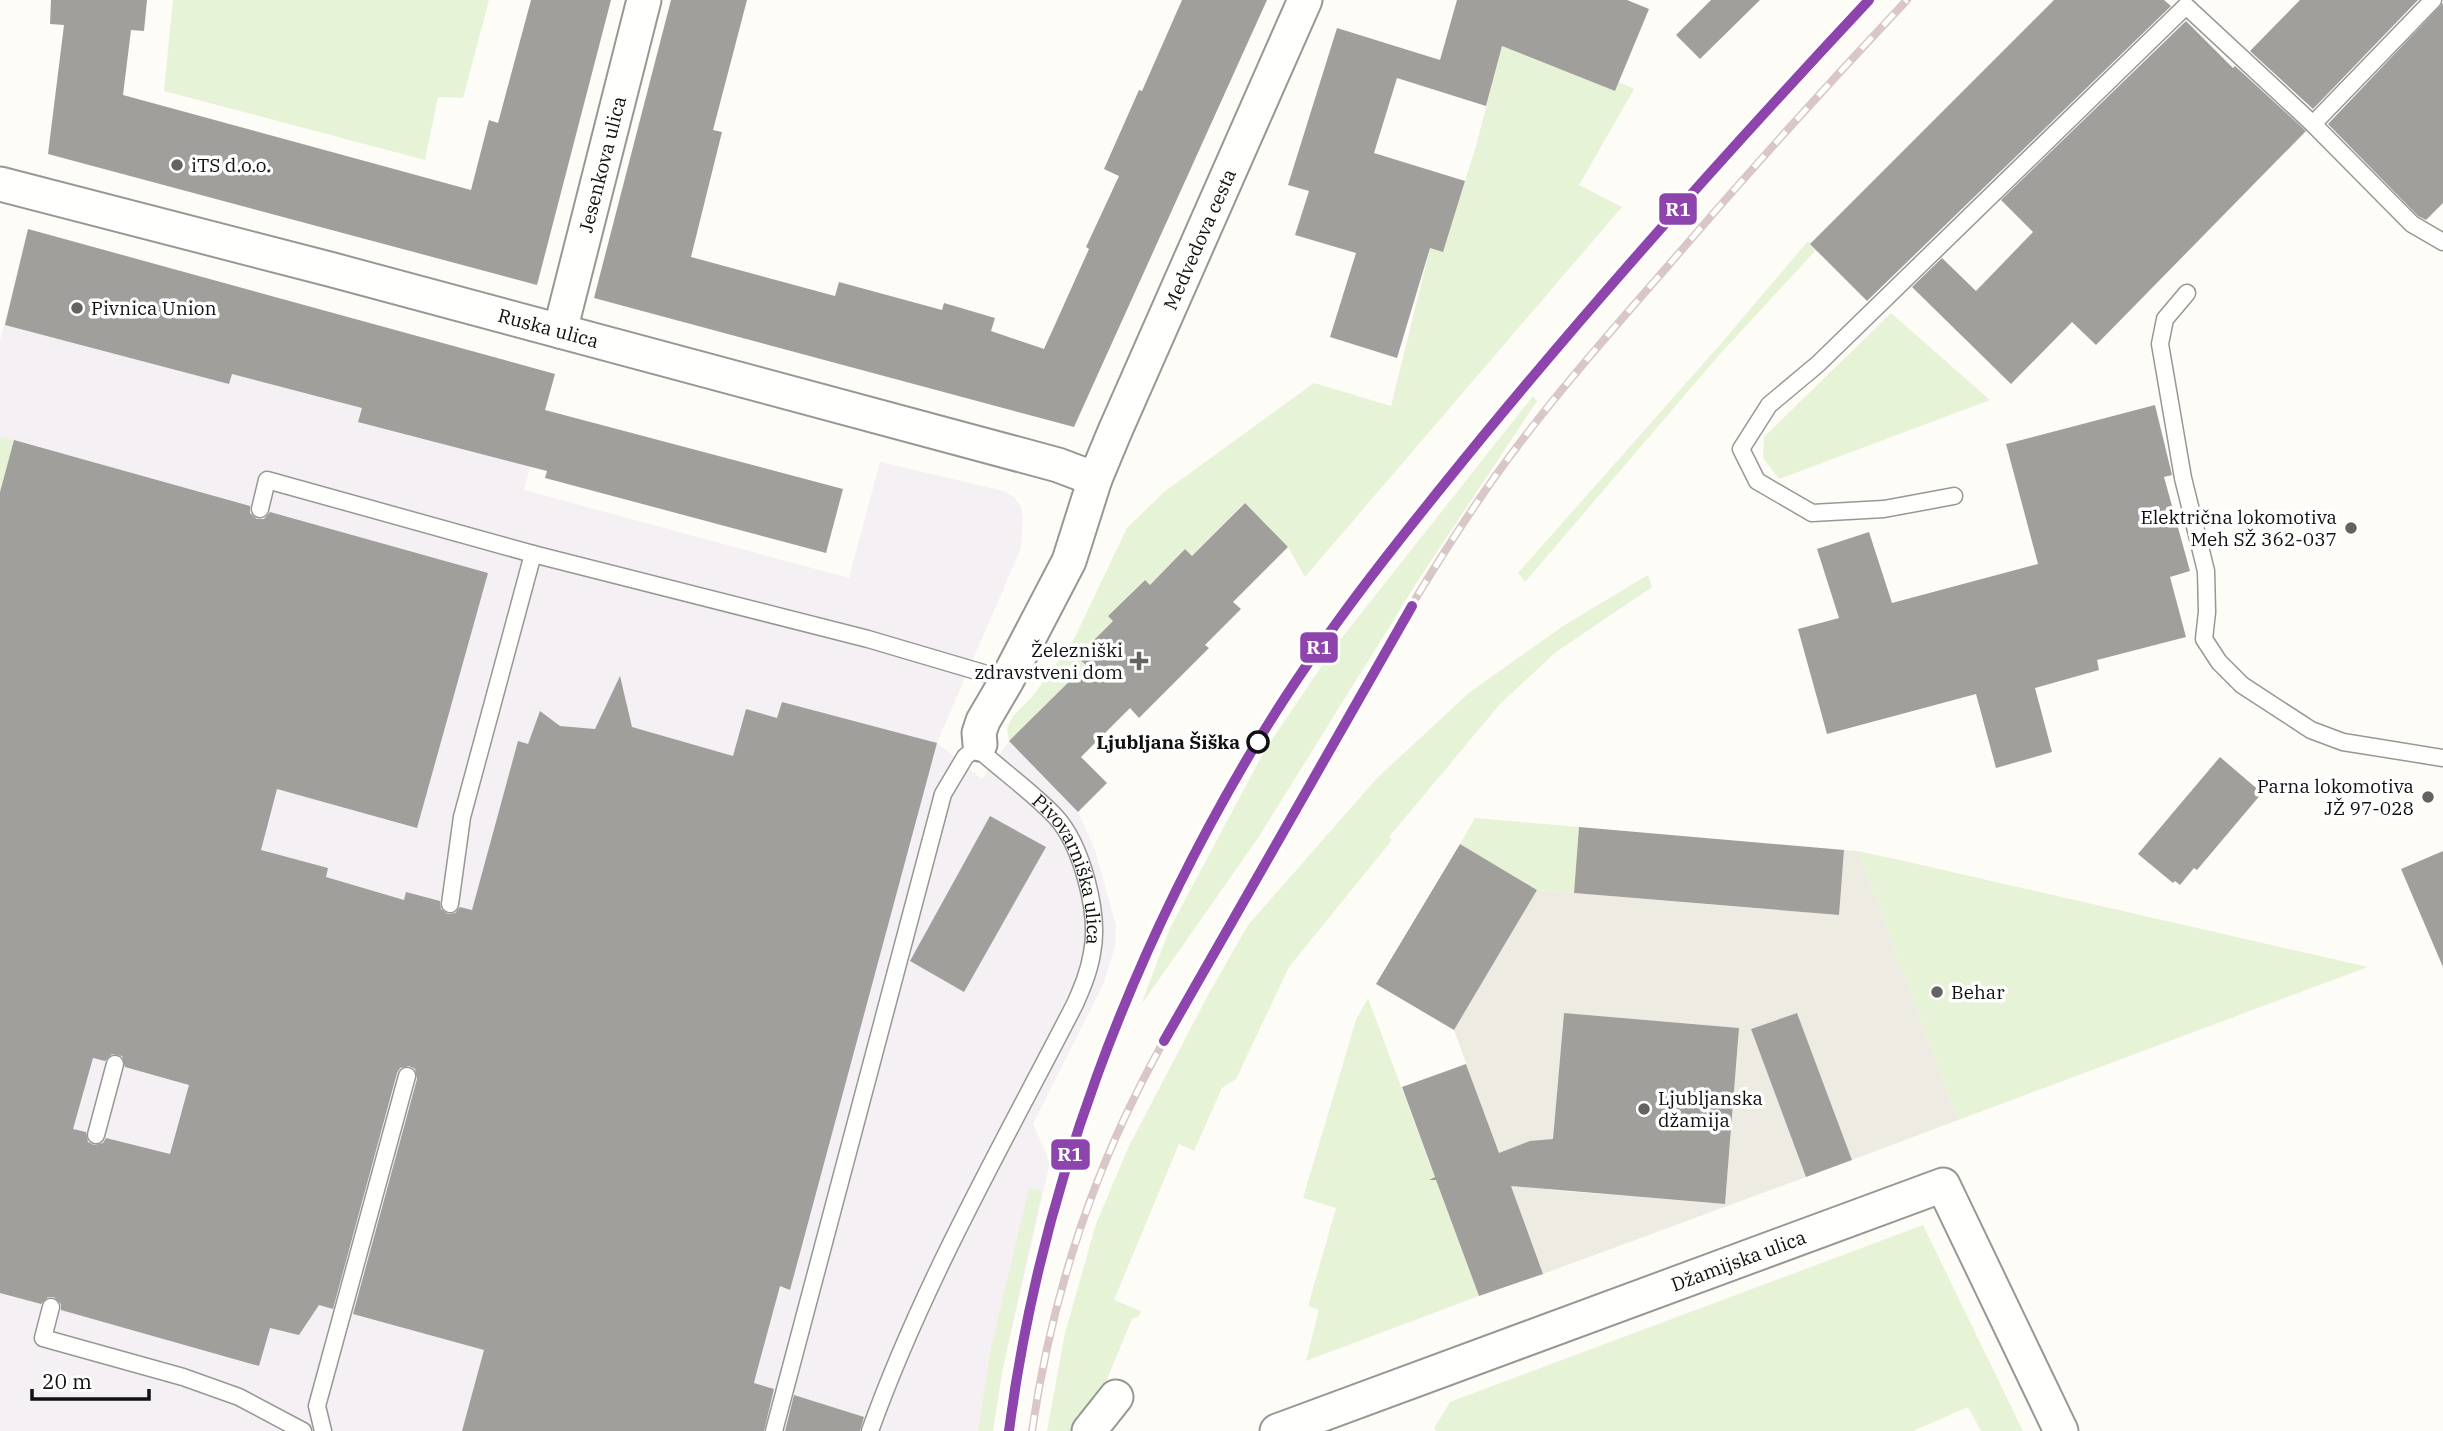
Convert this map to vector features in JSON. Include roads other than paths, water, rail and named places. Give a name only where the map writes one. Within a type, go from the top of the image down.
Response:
[{"type":"street","name":"Jesenkova ulica","points":[[560,331],[644,0]]},
{"type":"street","name":"Medvedova cesta","points":[[1095,479],[1305,0]]},
{"type":"street","name":"Ruska ulica","points":[[0,184],[560,331],[1058,466],[1095,479]]},
{"type":"street","points":[[980,744],[979,733],[983,721],[1069,561],[1095,479]]},
{"type":"street","name":"Džamijska ulica","points":[[1277,1431],[1943,1185],[2061,1431]]},
{"type":"street","points":[[1089,1431],[1116,1397]]},
{"type":"lane","points":[[2313,124],[2433,0]]},
{"type":"lane","points":[[1954,496],[1884,509],[1812,513],[1757,481],[1741,449],[1769,405],[1818,364],[2186,6],[2313,124],[2412,224],[2443,242]]},
{"type":"lane","points":[[2187,293],[2165,319],[2160,344],[2183,478],[2206,571],[2207,612],[2204,639],[2219,662],[2242,685],[2311,730],[2343,742],[2443,758]]},
{"type":"lane","points":[[260,509],[267,480],[533,554],[867,639],[1007,680]]},
{"type":"lane","points":[[450,904],[462,817],[533,554]]},
{"type":"lane","points":[[774,1431],[943,794],[965,757],[980,744]]},
{"type":"lane","name":"Pivovarniška ulica","points":[[870,1431],[894,1364],[939,1268],[1074,1004],[1087,976],[1093,951],[1091,903],[1077,853],[1068,833],[1055,816],[985,755],[980,744]]},
{"type":"lane","points":[[96,1135],[114,1064]]},
{"type":"lane","points":[[323,1431],[317,1406],[407,1076]]},
{"type":"lane","points":[[51,1307],[43,1338],[183,1377],[239,1397],[303,1431]]},
{"type":"railway","points":[[1032,1431],[1059,1299],[1086,1213],[1119,1130],[1183,1006],[1415,599],[1492,480],[1564,387],[1756,165],[1907,0]]},
{"type":"place","name":"iTS d.o.o.","points":[[177,165]]},
{"type":"place","name":"Pivnica Union","points":[[77,308]]},
{"type":"place","name":"Električna lokomotiva Meh SŽ 362-037","points":[[2351,528]]},
{"type":"place","name":"Železniški zdravstveni dom","points":[[1139,661]]},
{"type":"place","name":"Ljubljana Šiška","points":[[1258,742]]},
{"type":"place","name":"Parna lokomotiva JŽ 97-028","points":[[2428,797]]},
{"type":"place","name":"Behar","points":[[1937,992]]},
{"type":"place","name":"Ljubljanska džamija","points":[[1644,1109]]}]
